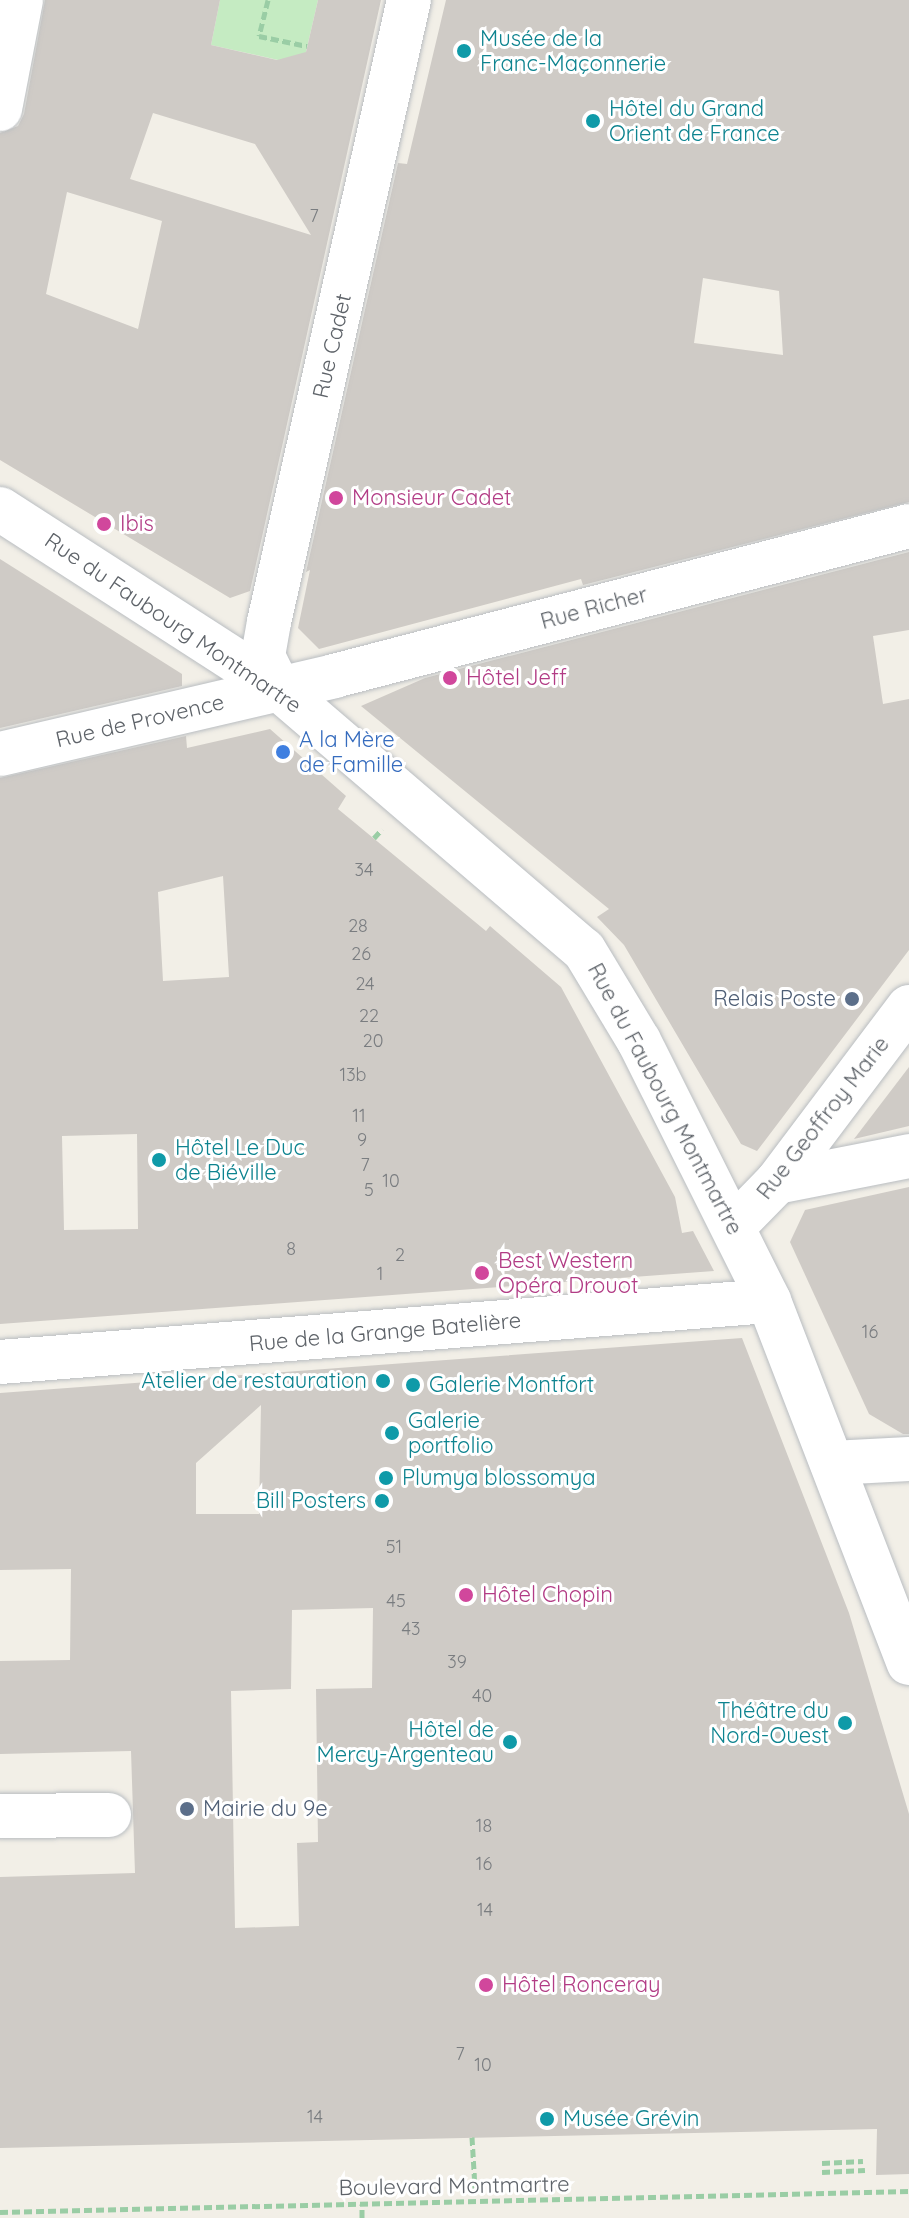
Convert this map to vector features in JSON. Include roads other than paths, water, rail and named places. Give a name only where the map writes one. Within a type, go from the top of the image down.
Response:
[{"type":"street","points":[[0,109],[21,0]]},
{"type":"street","name":"Rue Cadet","points":[[279,689],[263,656],[269,622],[409,0]]},
{"type":"street","name":"Rue du Faubourg Montmartre","points":[[0,509],[279,689],[584,950],[639,1041],[769,1301],[909,1663]]},
{"type":"street","name":"Rue Richer","points":[[279,689],[909,526]]},
{"type":"street","name":"Rue de Provence","points":[[0,754],[279,689]]},
{"type":"street","name":"Rue Geoffroy Marie","points":[[734,1226],[777,1182],[909,1007]]},
{"type":"street","points":[[777,1182],[909,1156]]},
{"type":"street","name":"Rue de la Grange Batelière","points":[[0,1362],[769,1301]]},
{"type":"street","points":[[832,1463],[909,1459]]},
{"type":"street","points":[[0,1816],[109,1815]]},
{"type":"place","name":"Musée de la Franc-Maçonnerie","points":[[464,51]]},
{"type":"place","name":"Hôtel du Grand Orient de France","points":[[593,121]]},
{"type":"place","name":"Monsieur Cadet","points":[[336,498]]},
{"type":"place","name":"Ibis","points":[[104,524]]},
{"type":"place","name":"Hôtel Jeff","points":[[450,678]]},
{"type":"place","name":"A la Mère de Famille","points":[[283,752]]},
{"type":"place","name":"Relais Poste","points":[[852,999]]},
{"type":"place","name":"Hôtel Le Duc de Biéville","points":[[159,1160]]},
{"type":"place","name":"Best Western Opéra Drouot","points":[[482,1273]]},
{"type":"place","name":"Atelier de restauration","points":[[383,1381]]},
{"type":"place","name":"Galerie Montfort","points":[[413,1385]]},
{"type":"place","name":"Galerie portfolio","points":[[392,1433]]},
{"type":"place","name":"Plumya blossomya","points":[[386,1478]]},
{"type":"place","name":"Bill Posters","points":[[382,1501]]},
{"type":"place","name":"Hôtel Chopin","points":[[466,1595]]},
{"type":"place","name":"Théâtre du Nord-Ouest","points":[[845,1723]]},
{"type":"place","name":"Hôtel de Mercy-Argenteau","points":[[510,1742]]},
{"type":"place","name":"Mairie du 9e","points":[[187,1809]]},
{"type":"place","name":"Hôtel Ronceray","points":[[486,1985]]},
{"type":"place","name":"Musée Grévin","points":[[547,2119]]}]
